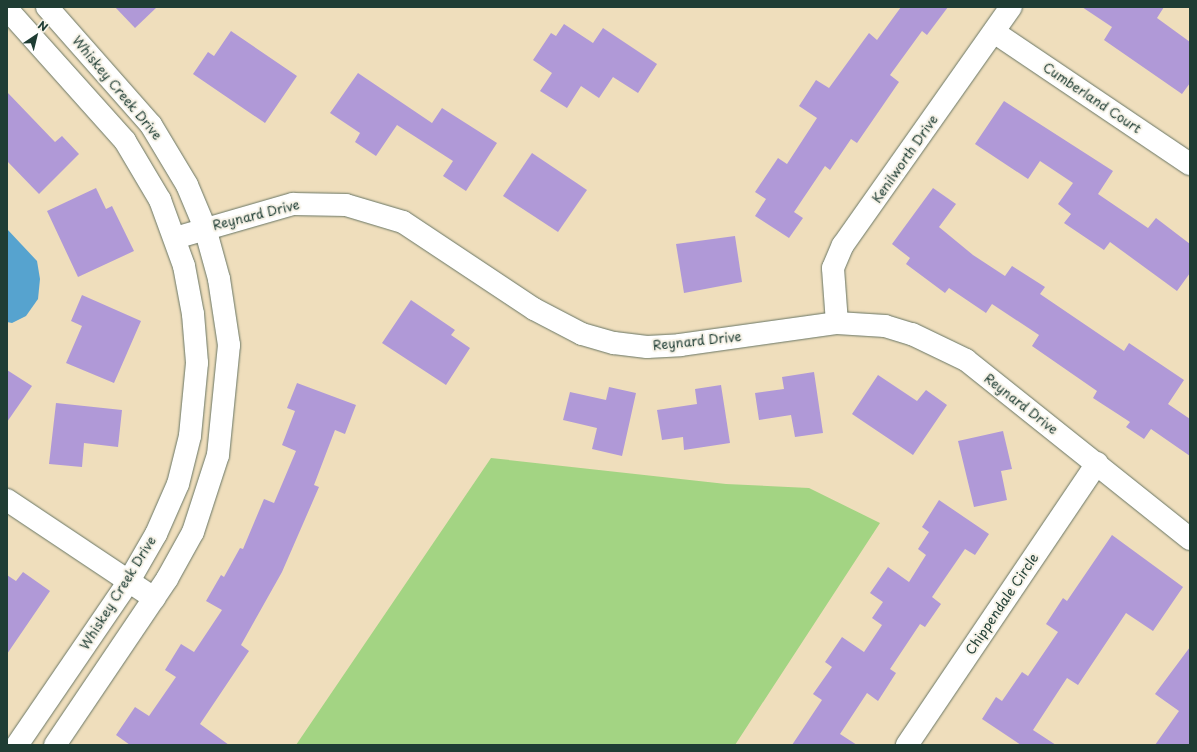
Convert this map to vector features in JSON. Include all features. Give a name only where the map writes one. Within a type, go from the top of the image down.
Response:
[{"type":"street","name":"Whiskey Creek Drive","points":[[47,7],[151,125],[187,185],[205,228],[220,279],[228,338],[224,427],[212,481],[193,532],[154,598],[55,745]]},
{"type":"street","name":"Kenilworth Drive","points":[[837,323],[833,268],[843,245],[1011,7]]},
{"type":"street","name":"Whiskey Creek Drive","points":[[7,9],[125,141],[160,200],[175,238],[194,314],[197,363],[191,429],[178,484],[156,534],[129,581],[17,745]]},
{"type":"street","name":"Cumberland Court","points":[[994,32],[1190,164]]},
{"type":"street","name":"Reynard Drive","points":[[175,238],[205,228],[293,204],[320,202],[375,211],[430,237],[559,323],[614,344],[647,347],[680,345],[837,323],[885,326],[940,345],[966,360],[1097,463],[1190,539]]},
{"type":"street","name":"Chippendale Circle","points":[[907,745],[1097,463]]},
{"type":"street","points":[[7,500],[154,598]]},
{"type":"green space","points":[[491,458],[726,484],[809,488],[880,523],[735,745],[296,745]]},
{"type":"water","points":[[7,229],[37,261],[40,279],[38,299],[26,316],[12,323],[7,322]]},
{"type":"building","points":[[115,7],[157,7],[135,28]]},
{"type":"building","points":[[901,7],[948,7],[927,35],[922,31],[890,75],[899,82],[857,143],[851,139],[830,170],[825,166],[794,212],[803,218],[789,238],[755,216],[766,199],[755,192],[778,158],[787,164],[817,118],[799,106],[816,80],[829,88],[869,33],[877,40]]},
{"type":"building","points":[[1082,7],[1164,7],[1157,18],[1190,42],[1190,83],[1182,94],[1104,40],[1112,27]]},
{"type":"building","points":[[564,24],[593,43],[603,28],[657,64],[638,93],[613,77],[599,98],[581,86],[567,108],[540,91],[552,73],[533,60],[551,33],[556,36]]},
{"type":"building","points":[[231,31],[297,76],[265,123],[193,74],[208,52],[214,56]]},
{"type":"building","points":[[358,73],[432,123],[442,108],[497,143],[466,191],[443,176],[453,161],[397,125],[376,156],[355,142],[360,133],[330,113]]},
{"type":"building","points":[[7,92],[55,142],[62,136],[79,154],[39,194],[7,161]]},
{"type":"building","points":[[1004,101],[1113,171],[1098,194],[1148,228],[1156,218],[1190,244],[1190,273],[1177,291],[1110,242],[1104,250],[1064,223],[1071,214],[1058,204],[1073,183],[1040,161],[1028,179],[975,144]]},
{"type":"building","points":[[532,153],[587,190],[558,232],[503,196]]},
{"type":"building","points":[[96,188],[106,209],[112,206],[134,251],[78,277],[47,211]]},
{"type":"building","points":[[933,188],[956,204],[939,227],[973,255],[1005,276],[1012,266],[1045,287],[1040,294],[1124,351],[1129,343],[1184,380],[1168,404],[1190,419],[1190,456],[1151,429],[1144,439],[1126,427],[1130,422],[1093,398],[1097,391],[1032,346],[1039,335],[992,304],[986,313],[949,288],[945,293],[906,264],[910,258],[892,244]]},
{"type":"building","points":[[735,236],[742,282],[684,293],[676,244]]},
{"type":"building","points":[[82,295],[141,321],[114,383],[66,363],[82,326],[71,321]]},
{"type":"building","points":[[411,300],[455,330],[451,335],[470,348],[446,385],[382,343]]},
{"type":"building","points":[[7,370],[32,386],[7,422]]},
{"type":"building","points":[[814,372],[823,433],[795,437],[791,415],[759,420],[755,393],[784,389],[782,377]]},
{"type":"building","points":[[878,375],[917,401],[926,390],[947,405],[913,455],[852,414]]},
{"type":"building","points":[[297,383],[356,405],[345,434],[335,430],[314,485],[319,487],[282,572],[241,645],[249,651],[200,724],[229,745],[130,745],[116,735],[135,707],[149,716],[176,677],[165,670],[181,644],[194,652],[222,610],[206,601],[221,575],[224,577],[240,548],[243,549],[264,499],[274,503],[296,451],[282,445],[295,411],[287,408]]},
{"type":"building","points":[[721,385],[730,443],[684,450],[683,437],[662,440],[657,410],[697,404],[695,389]]},
{"type":"building","points":[[609,387],[636,393],[622,456],[592,449],[597,428],[563,420],[570,392],[606,400]]},
{"type":"building","points":[[56,403],[122,410],[118,447],[84,443],[82,467],[49,464]]},
{"type":"building","points":[[1003,431],[1012,469],[1001,471],[1007,500],[974,507],[958,441]]},
{"type":"building","points":[[939,500],[989,534],[975,555],[965,549],[932,597],[941,604],[925,627],[920,624],[890,669],[896,673],[878,701],[867,693],[840,734],[857,745],[792,745],[822,700],[813,694],[832,667],[825,662],[842,637],[864,652],[882,625],[872,618],[883,602],[870,593],[888,567],[909,582],[926,555],[918,549],[929,532],[922,527]]},
{"type":"building","points":[[1112,535],[1183,587],[1153,631],[1126,613],[1078,685],[1067,678],[1033,730],[1056,745],[1021,745],[982,719],[996,697],[1002,701],[1022,672],[1028,676],[1058,632],[1046,624],[1063,598],[1067,601]]},
{"type":"building","points":[[23,572],[50,591],[7,654],[7,575],[16,581]]},
{"type":"building","points":[[1190,647],[1190,745],[1155,745],[1179,711],[1155,694]]}]
